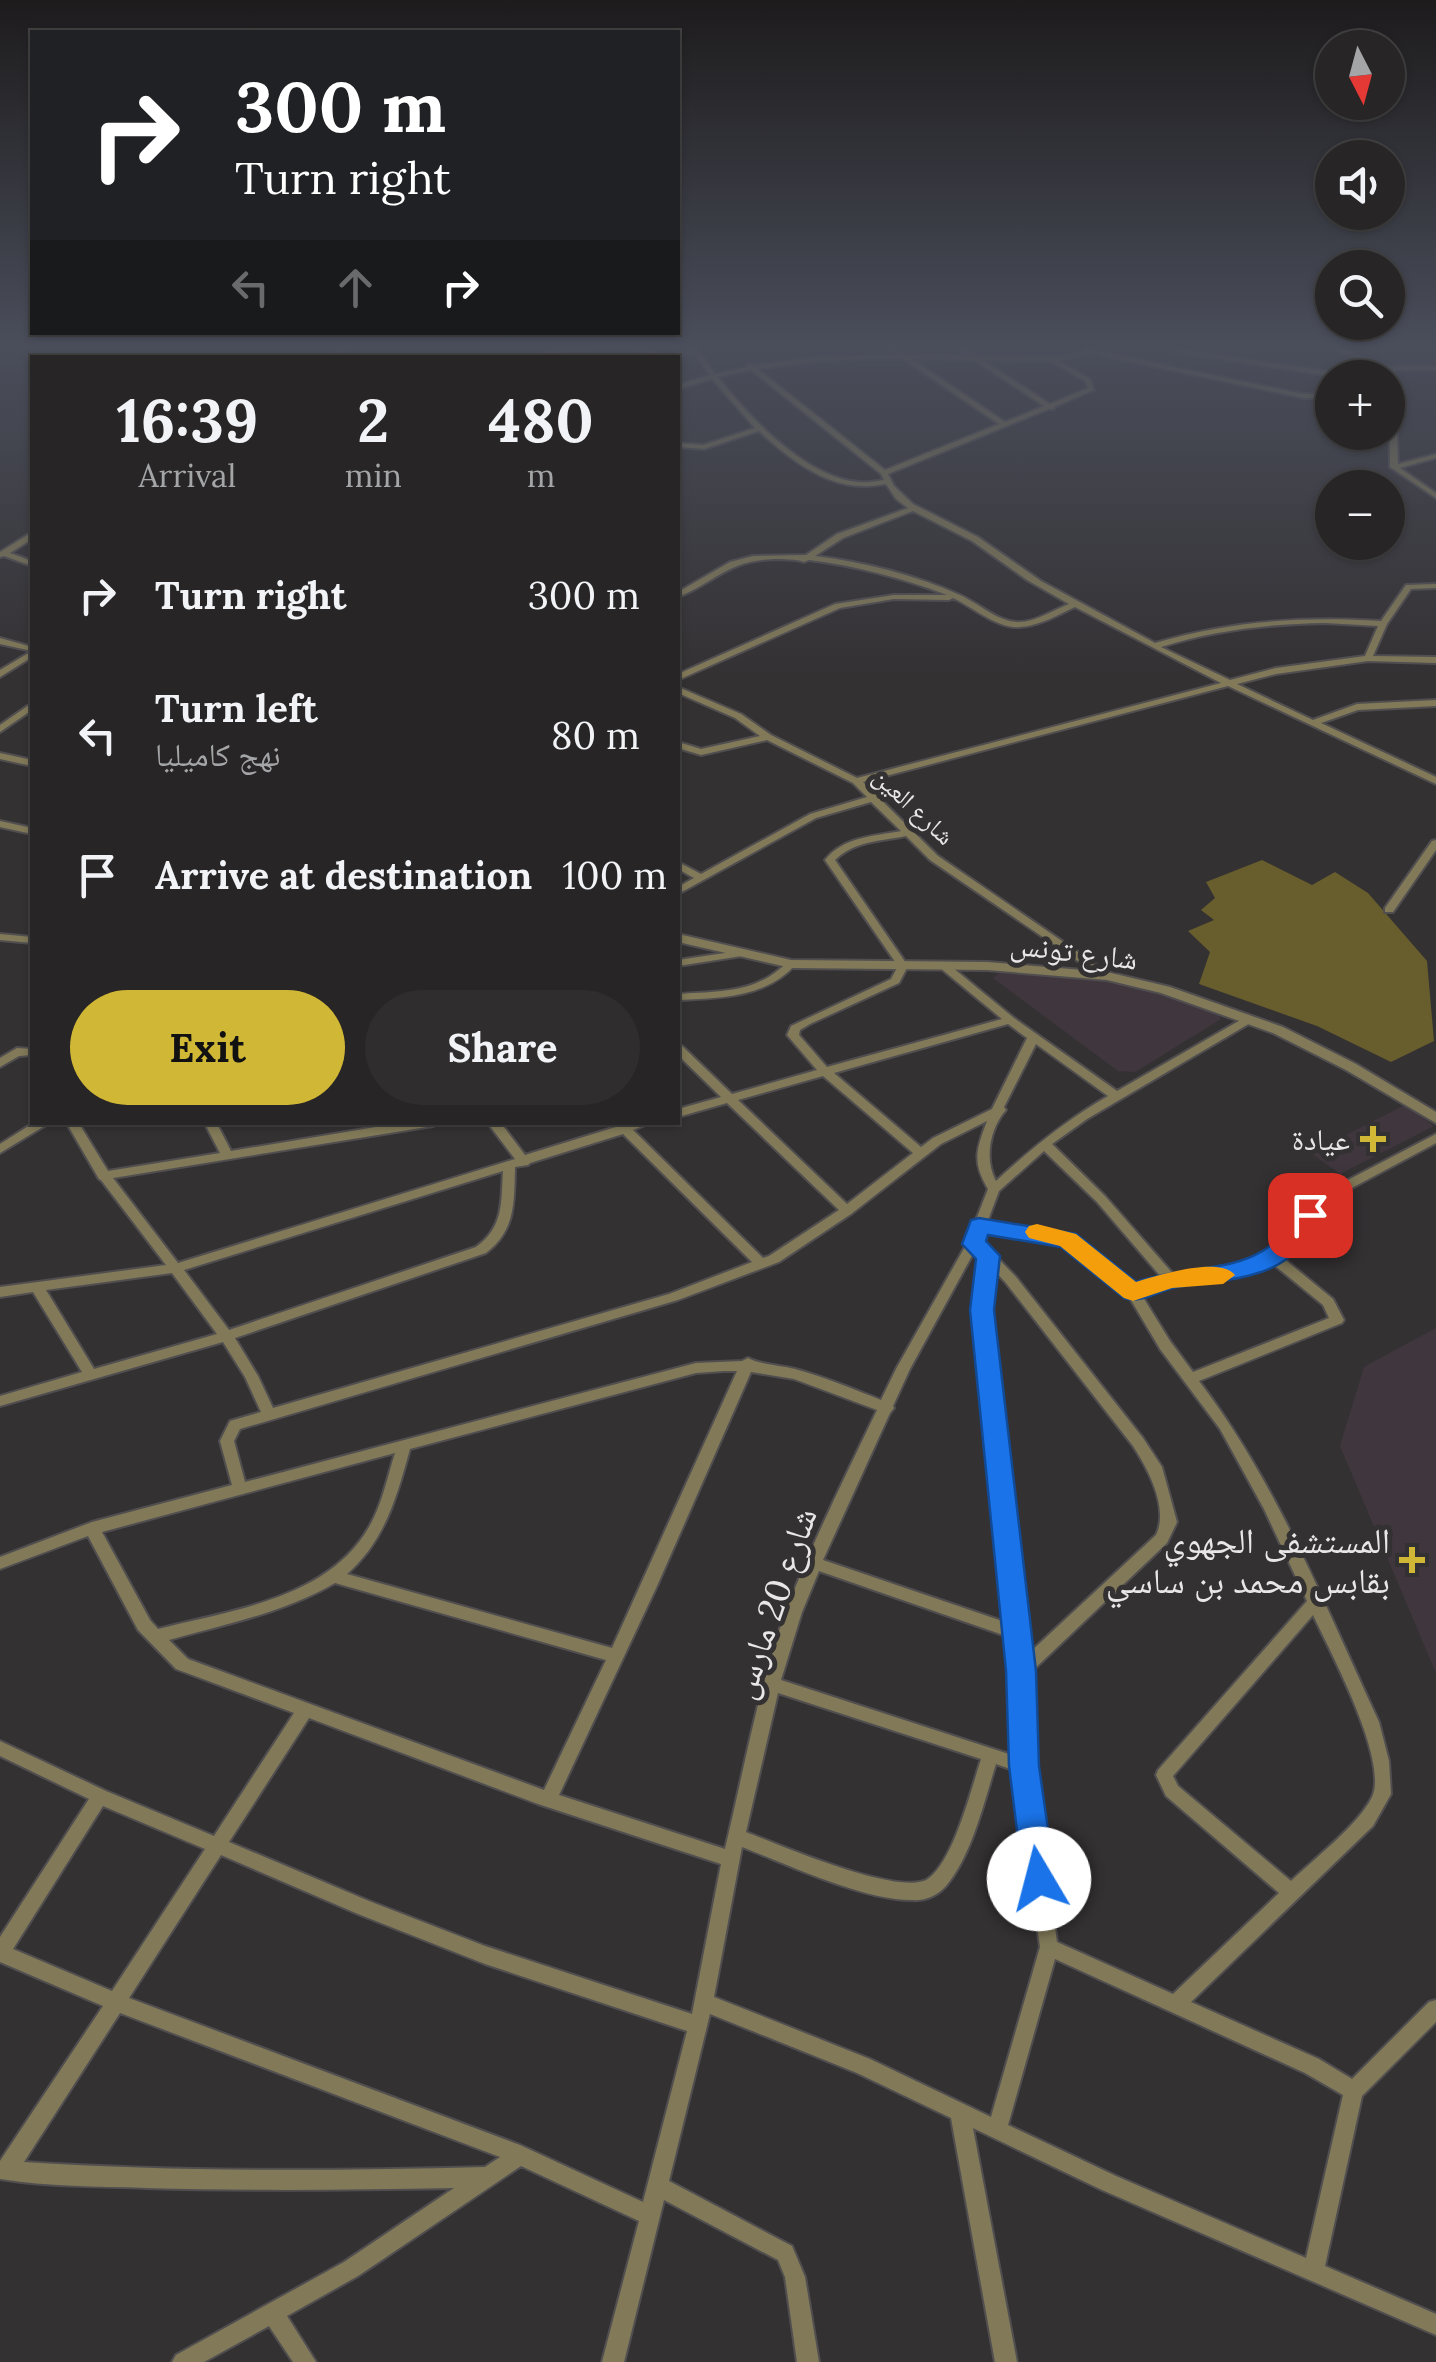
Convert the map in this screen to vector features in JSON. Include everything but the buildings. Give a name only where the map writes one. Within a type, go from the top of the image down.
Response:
[{"type":"street","points":[[794,455],[842,482],[863,486],[937,455]]},
{"type":"street","points":[[858,455],[914,508],[978,541],[1076,604],[1154,646],[1436,781]]},
{"type":"street","points":[[1393,455],[1394,467]]},
{"type":"street","points":[[1394,467],[1436,456]]},
{"type":"street","points":[[1394,467],[1436,496]]},
{"type":"street","points":[[804,560],[840,536],[914,508]]},
{"type":"street","points":[[2,554],[30,537]]},
{"type":"street","points":[[2,554],[30,563]]},
{"type":"street","points":[[680,595],[707,576],[741,562],[804,560],[861,566],[962,598],[1017,625],[1076,604]]},
{"type":"street","points":[[1368,658],[1383,624],[1409,587],[1436,586]]},
{"type":"street","points":[[680,676],[838,606],[894,596],[962,598]]},
{"type":"street","points":[[1154,646],[1217,628],[1254,624],[1383,624]]},
{"type":"street","points":[[20,646],[30,640]]},
{"type":"street","points":[[0,641],[30,651]]},
{"type":"street","points":[[0,674],[30,653]]},
{"type":"street","points":[[856,781],[1310,664],[1368,658],[1436,660]]},
{"type":"street","name":"شارع العين","points":[[680,691],[738,716],[768,737],[856,781],[934,858],[1107,976]]},
{"type":"street","points":[[1314,722],[1357,708],[1436,704]]},
{"type":"street","points":[[0,730],[30,708]]},
{"type":"street","points":[[680,746],[701,752],[768,737]]},
{"type":"street","points":[[0,756],[30,763]]},
{"type":"street","points":[[680,890],[699,876],[813,816],[872,798]]},
{"type":"street","points":[[0,824],[30,831]]},
{"type":"street","points":[[906,832],[851,845],[838,850],[830,860],[903,966],[896,981],[795,1028],[796,1042],[824,1070],[920,1152]]},
{"type":"street","points":[[1389,910],[1436,843]]},
{"type":"street","points":[[680,867],[699,876]]},
{"type":"street","points":[[0,937],[30,940]]},
{"type":"street","name":"شارع تونس","points":[[680,939],[790,964],[943,965],[1107,976],[1165,990],[1315,1048],[1436,1118]]},
{"type":"street","points":[[680,963],[738,954]]},
{"type":"street","points":[[680,998],[766,985],[790,964]]},
{"type":"street","points":[[943,965],[1010,1020],[1116,1096]]},
{"type":"street","points":[[680,1111],[1010,1020]]},
{"type":"street","name":"شارع 20 مارس","points":[[613,2362],[704,2002],[772,1684],[813,1564],[931,1316],[974,1244],[994,1189],[1044,1144],[1116,1096],[1248,1020]]},
{"type":"street","points":[[994,1189],[982,1159],[1034,1038]]},
{"type":"street","points":[[680,1051],[848,1211]]},
{"type":"street","points":[[0,1052],[30,1052]]},
{"type":"street","points":[[0,1063],[17,1052]]},
{"type":"street","points":[[240,1489],[227,1436],[235,1425],[673,1297],[761,1264],[848,1211],[920,1152],[960,1126],[1000,1110]]},
{"type":"street","points":[[0,1149],[40,1125]]},
{"type":"street","points":[[74,1125],[103,1176],[227,1336],[250,1372],[270,1416]]},
{"type":"street","points":[[212,1125],[227,1154]]},
{"type":"street","points":[[103,1176],[348,1128],[390,1125]]},
{"type":"street","points":[[0,1401],[227,1336],[482,1250],[494,1242],[506,1223],[517,1164],[494,1125]]},
{"type":"street","points":[[0,1292],[176,1268],[639,1125]]},
{"type":"street","points":[[625,1130],[761,1264]]},
{"type":"street","points":[[1133,1292],[1170,1280],[1220,1276],[1274,1258],[1300,1236],[1317,1204],[1329,1195],[1436,1138]]},
{"type":"street","points":[[1044,1144],[1101,1199],[1170,1280]]},
{"type":"street","points":[[979,1226],[1068,1240],[1133,1292],[1246,1461],[1371,1722],[1382,1761],[1383,1794],[1367,1820],[1176,2002]]},
{"type":"street","points":[[974,1244],[988,1256],[1138,1442],[1157,1471],[1170,1522],[1162,1538],[1021,1671]]},
{"type":"street","points":[[988,1256],[982,1310],[1021,1671],[1024,1766],[1049,1947],[997,2128]]},
{"type":"street","points":[[1190,1379],[1337,1320],[1328,1302],[1274,1258]]},
{"type":"street","points":[[36,1286],[91,1375]]},
{"type":"street","points":[[548,1800],[748,1363]]},
{"type":"street","points":[[0,1563],[92,1528],[696,1368],[748,1363],[780,1368],[887,1408]]},
{"type":"street","points":[[154,1636],[284,1600],[350,1564],[372,1534],[404,1446]]},
{"type":"street","points":[[92,1528],[120,1587],[154,1636],[182,1664],[548,1800],[732,1859]]},
{"type":"street","points":[[813,1564],[1015,1632]]},
{"type":"street","points":[[334,1576],[616,1656]]},
{"type":"street","points":[[1292,1893],[1172,1790],[1164,1775],[1315,1602]]},
{"type":"street","points":[[772,1684],[1024,1766]]},
{"type":"street","points":[[306,1710],[4,2170],[88,2178],[203,2180],[485,2177]]},
{"type":"street","points":[[1,1753],[485,1955],[698,2025]]},
{"type":"street","points":[[737,1837],[882,1889],[919,1894],[931,1889],[943,1876],[954,1856],[991,1755]]},
{"type":"street","points":[[100,1796],[0,1952],[116,2002],[520,2156],[648,2215]]},
{"type":"street","points":[[1049,1947],[1312,2066],[1354,2091]]},
{"type":"street","points":[[704,2002],[864,2066],[1110,2183],[1436,2325]]},
{"type":"street","points":[[1313,2273],[1354,2091],[1436,2009]]},
{"type":"street","points":[[960,2113],[1006,2362]]},
{"type":"street","points":[[183,2362],[351,2269],[520,2156]]},
{"type":"street","points":[[657,2184],[785,2254],[795,2277],[808,2362]]},
{"type":"street","points":[[273,2313],[305,2362]]},
{"type":"shaded area","points":[[1262,860],[1312,885],[1335,872],[1368,893],[1427,961],[1434,1041],[1391,1062],[1317,1026],[1199,984],[1210,952],[1188,931],[1214,920],[1201,910],[1215,898],[1206,882]]},
{"type":"shaded area","points":[[999,973],[1092,979],[1142,988],[1217,1012],[1221,1019],[1135,1072],[1118,1071],[993,978]]},
{"type":"shaded area","name":"عيادة","points":[[1405,1105],[1434,1126],[1340,1174],[1311,1153]]},
{"type":"shaded area","name":"المستشفى الجهوي بقابس محمد بن ساسي","points":[[1436,1328],[1436,1673],[1340,1446],[1364,1367]]},
{"type":"slow traffic","points":[[1037,1232],[1068,1240],[1133,1292],[1170,1280],[1223,1275]]},
{"type":"place","name":"عيادة","points":[[1373,1139]]},
{"type":"place","name":"المستشفى الجهوي بقابس محمد بن ساسي","points":[[1412,1560]]},
{"type":"route","points":[[1039,1879],[1024,1766],[1021,1671],[982,1310],[988,1256],[974,1244],[979,1226],[1032,1231],[1068,1240],[1133,1292],[1170,1280],[1220,1276],[1259,1265],[1288,1248],[1300,1236],[1310,1215]]}]
